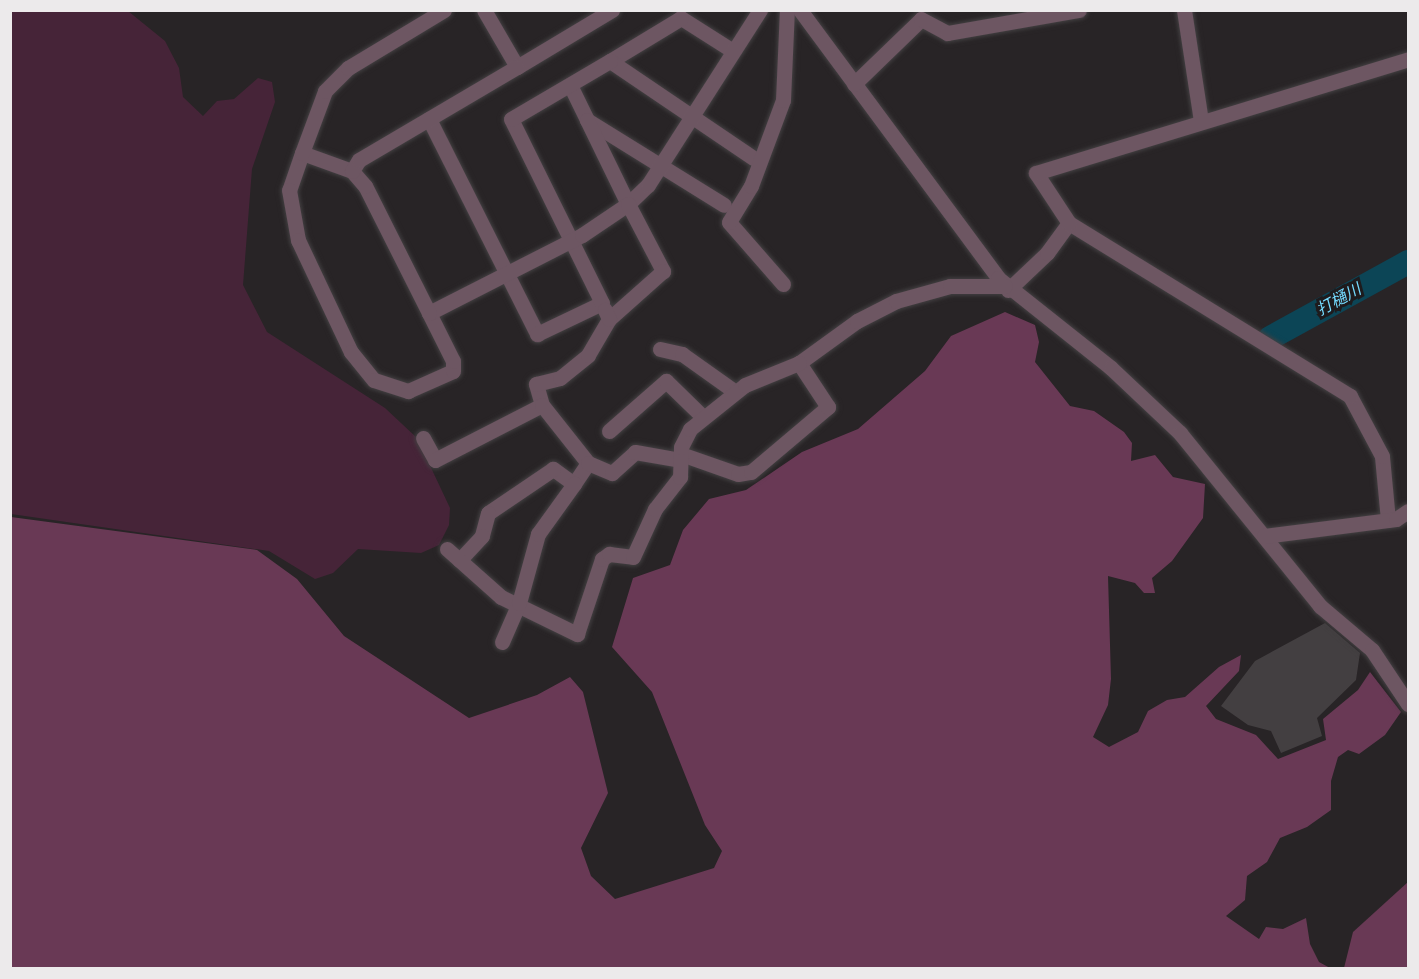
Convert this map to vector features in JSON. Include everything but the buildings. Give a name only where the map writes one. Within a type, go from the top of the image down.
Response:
[{"type":"street","points":[[302,153],[352,171],[365,186],[453,361],[453,371],[408,392],[374,380],[360,368],[298,240],[289,190],[302,153],[325,91],[348,68],[419,17],[444,10]]},
{"type":"street","points":[[484,10],[517,67]]},
{"type":"street","points":[[352,171],[359,160],[612,10]]},
{"type":"street","points":[[429,313],[571,240],[628,204],[661,165],[760,10]]},
{"type":"street","points":[[783,284],[729,222],[751,186],[783,100],[788,10]]},
{"type":"street","points":[[800,10],[1007,288],[1081,343],[1180,433],[1320,606],[1372,650],[1408,704]]},
{"type":"street","points":[[854,84],[921,19],[947,33],[1079,10]]},
{"type":"street","points":[[1184,10],[1201,121]]},
{"type":"street","points":[[609,319],[512,119],[681,18],[733,51]]},
{"type":"street","points":[[1388,520],[1382,456],[1350,396],[1069,223],[1036,173],[1408,59]]},
{"type":"street","points":[[610,61],[753,158]]},
{"type":"street","points":[[570,85],[663,271],[609,319],[588,355],[560,378],[536,384],[542,405],[588,463],[612,473],[635,452],[681,457],[738,474],[751,472],[828,407],[799,363]]},
{"type":"street","points":[[429,119],[508,272],[537,334],[602,303]]},
{"type":"street","points":[[587,120],[724,205]]},
{"type":"street","points":[[447,549],[501,597],[519,603],[577,634],[602,560],[609,554],[633,557],[655,509],[680,477],[685,436],[702,416],[734,391],[799,363],[857,321],[896,301],[950,286],[1007,288],[1047,254],[1069,223]]},
{"type":"street","points":[[660,349],[682,354],[734,391]]},
{"type":"street","points":[[609,431],[666,381],[702,416]]},
{"type":"street","points":[[423,438],[435,460],[542,405]]},
{"type":"street","points":[[502,642],[519,603],[538,534],[588,463]]},
{"type":"street","points":[[460,560],[482,536],[488,513],[553,469],[574,484]]},
{"type":"street","points":[[1264,536],[1388,520],[1408,511]]},
{"type":"shaded area","points":[[11,11],[128,11],[165,41],[179,68],[183,97],[203,116],[217,101],[234,99],[258,78],[272,82],[275,102],[252,169],[243,285],[267,332],[385,408],[417,438],[450,508],[449,525],[439,545],[421,553],[358,549],[333,573],[315,579],[269,551],[11,514]]},
{"type":"shaded area","points":[[1005,312],[1035,325],[1039,342],[1035,362],[1070,406],[1094,411],[1124,432],[1132,443],[1131,461],[1155,455],[1173,477],[1205,484],[1203,518],[1172,561],[1152,578],[1155,593],[1144,593],[1135,583],[1108,576],[1111,679],[1108,705],[1093,737],[1109,747],[1138,732],[1148,711],[1167,700],[1185,697],[1219,667],[1241,655],[1239,671],[1206,706],[1216,719],[1256,735],[1278,759],[1326,740],[1323,719],[1358,690],[1370,672],[1401,712],[1385,735],[1359,754],[1348,750],[1338,757],[1331,781],[1331,810],[1307,827],[1280,838],[1267,862],[1247,876],[1245,900],[1226,916],[1259,939],[1266,927],[1283,929],[1306,918],[1310,944],[1319,962],[1330,968],[11,968],[11,517],[257,550],[297,579],[344,636],[469,718],[537,695],[570,677],[583,692],[608,793],[581,848],[591,876],[615,899],[714,868],[722,851],[705,825],[652,692],[612,647],[633,578],[670,565],[683,530],[709,499],[746,490],[802,452],[858,429],[925,371],[951,336]]},
{"type":"shaded area","points":[[1408,882],[1408,968],[1344,968],[1353,932]]},
{"type":"waterway","name":"打樋川","points":[[1270,338],[1408,262]]}]
